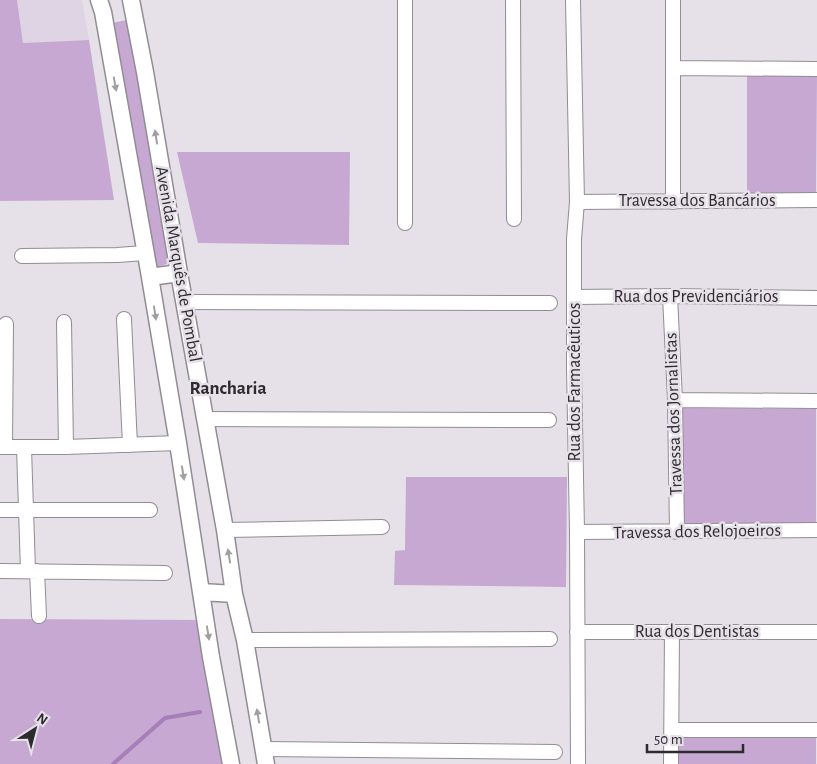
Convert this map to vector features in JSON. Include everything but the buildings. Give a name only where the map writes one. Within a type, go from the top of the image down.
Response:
[{"type":"main road","name":"Avenida Marquês de Pombal","points":[[99,0],[103,12],[150,277],[230,764]]},
{"type":"main road","name":"Avenida Marquês de Pombal","points":[[131,0],[225,530],[234,594],[245,640],[265,756]]},
{"type":"main road","points":[[150,277],[179,273]]},
{"type":"main road","points":[[202,592],[234,594]]},
{"type":"street","points":[[405,0],[405,223]]},
{"type":"street","points":[[513,0],[514,219]]},
{"type":"street","name":"Rua dos Farmacêuticos","points":[[573,0],[577,202],[574,239],[574,367],[578,764]]},
{"type":"street","points":[[673,0],[673,202]]},
{"type":"street","points":[[673,68],[817,69]]},
{"type":"street","name":"Travessa dos Bancários","points":[[577,202],[817,200]]},
{"type":"street","points":[[22,256],[145,253]]},
{"type":"street","name":"Travessa dos Jornalistas","points":[[670,296],[675,400],[677,532]]},
{"type":"street","name":"Rua dos Previdenciários","points":[[575,297],[817,298]]},
{"type":"street","points":[[185,302],[550,303]]},
{"type":"street","points":[[124,319],[130,445]]},
{"type":"street","points":[[64,322],[66,447]]},
{"type":"street","points":[[6,324],[2,447],[178,443]]},
{"type":"street","points":[[675,400],[817,400]]},
{"type":"street","points":[[205,420],[550,420]]},
{"type":"street","points":[[24,448],[26,510],[39,616]]},
{"type":"street","points":[[0,510],[150,510]]},
{"type":"street","points":[[225,530],[382,526]]},
{"type":"street","name":"Travessa dos Relojoeiros","points":[[576,532],[817,530]]},
{"type":"street","points":[[0,571],[166,573]]},
{"type":"street","name":"Rua dos Dentistas","points":[[577,632],[817,632]]},
{"type":"street","points":[[672,632],[672,764]]},
{"type":"street","points":[[245,640],[550,639]]},
{"type":"street","points":[[672,730],[817,730]]},
{"type":"street","points":[[265,756],[555,752]]},
{"type":"shaded area","points":[[0,0],[17,0],[23,43],[89,40],[114,200],[0,201]]},
{"type":"shaded area","points":[[17,0],[82,0],[89,40],[23,43]]},
{"type":"shaded area","points":[[127,20],[170,263],[153,268],[112,23]]},
{"type":"shaded area","points":[[747,75],[817,75],[816,194],[747,194]]},
{"type":"shaded area","points":[[177,152],[350,152],[349,245],[198,243]]},
{"type":"shaded area","points":[[680,408],[816,409],[816,524],[682,524]]},
{"type":"shaded area","points":[[406,477],[567,477],[566,587],[394,585],[395,551],[405,550]]},
{"type":"shaded area","points":[[0,619],[200,620],[225,764],[0,764]]},
{"type":"shaded area","points":[[679,737],[816,737],[816,764],[679,764]]},
{"type":"waterway","points":[[113,764],[165,718],[200,712]]},
{"type":"district","name":"Rancharia","points":[[228,388]]}]
